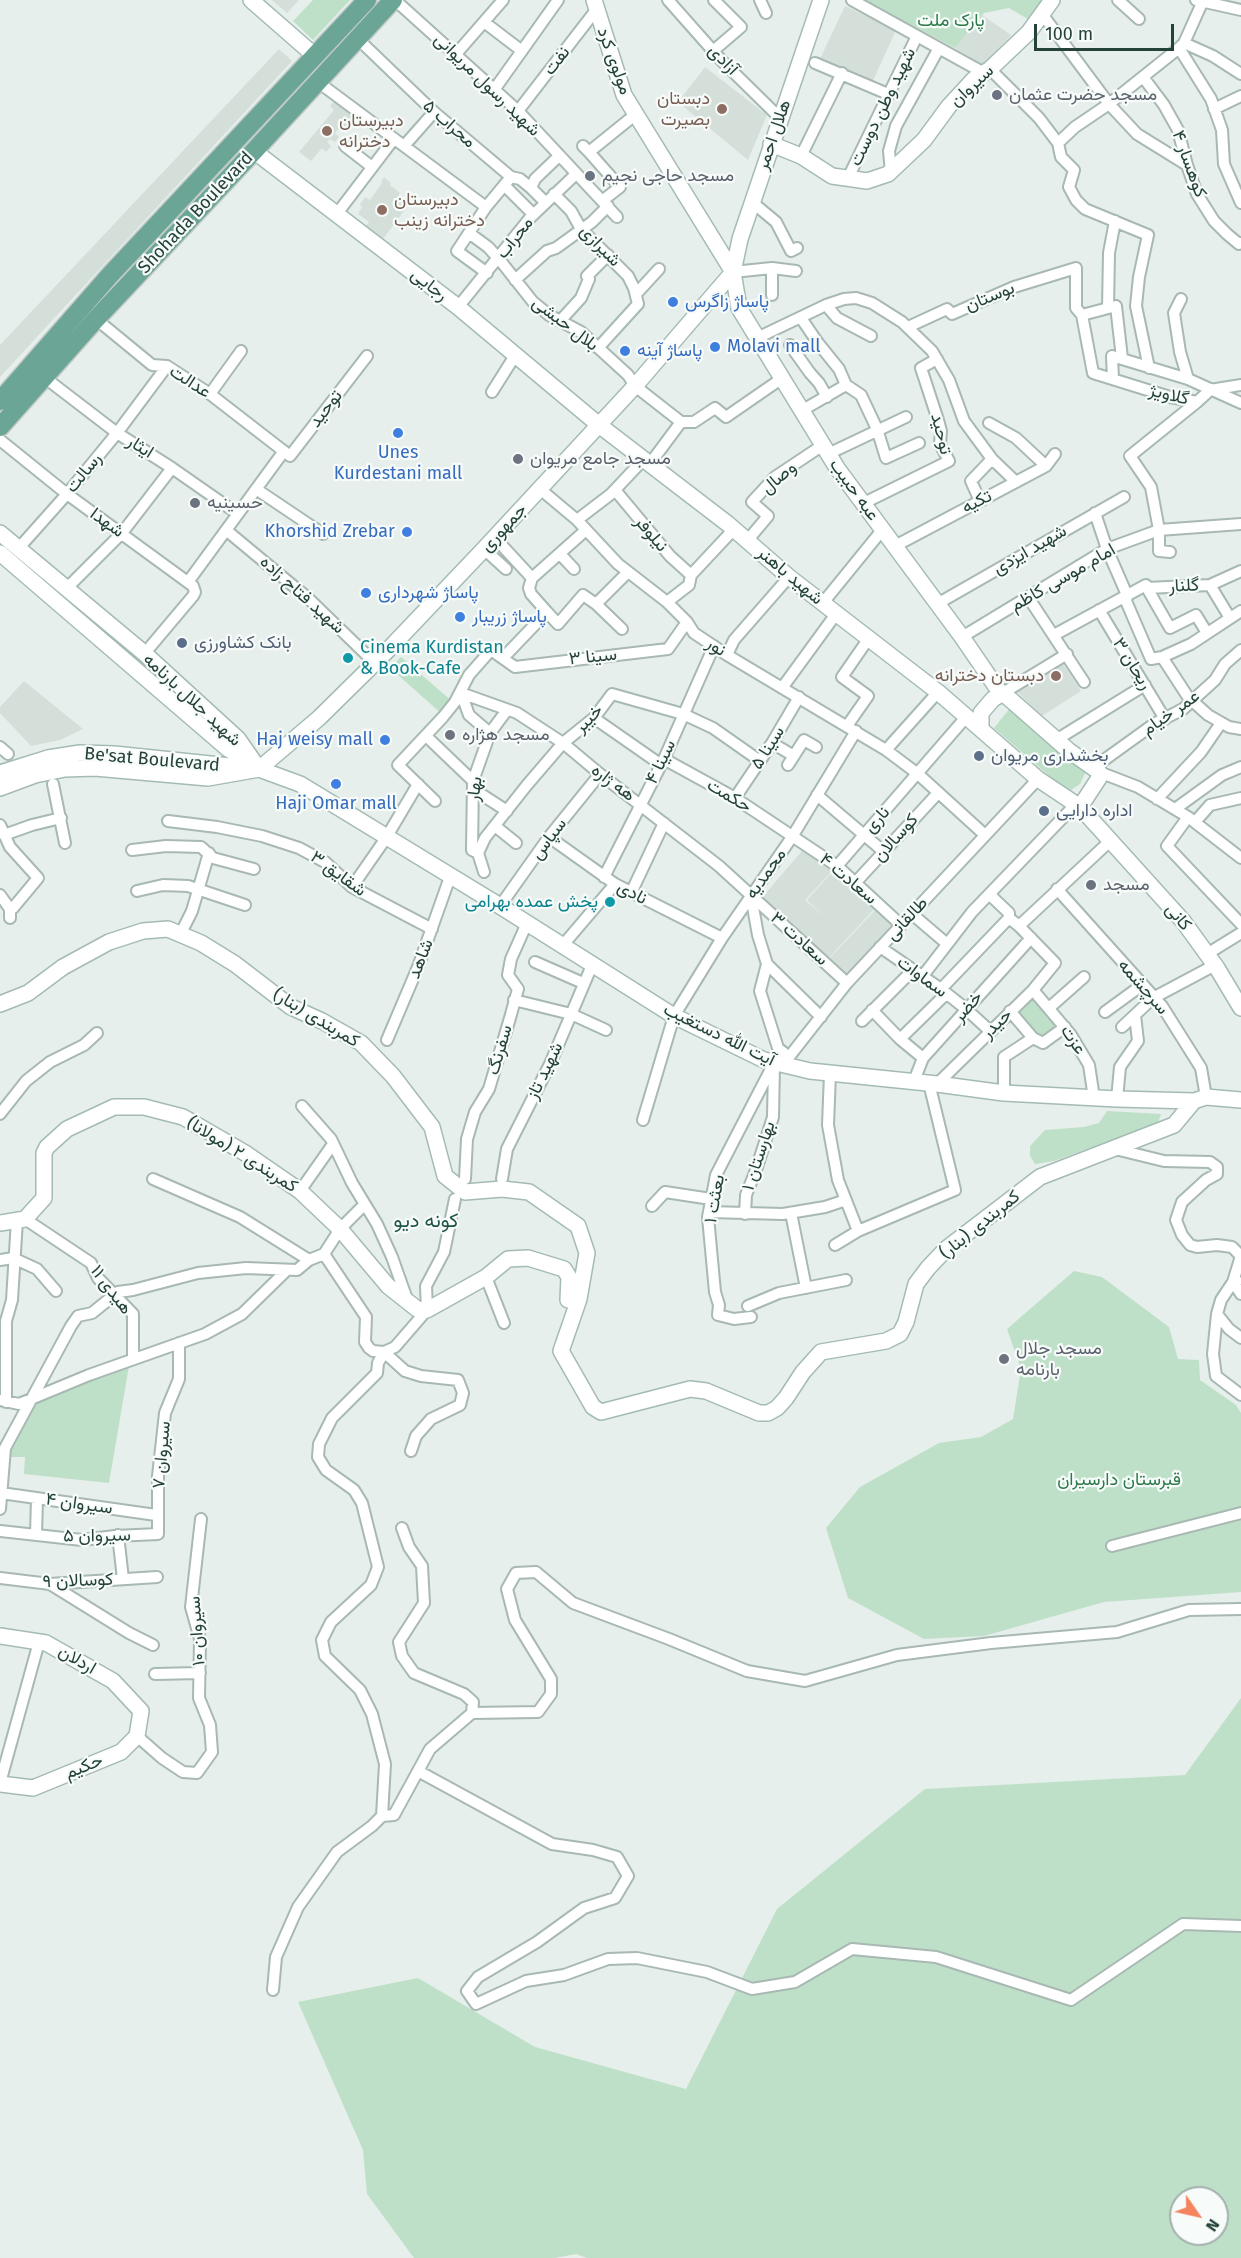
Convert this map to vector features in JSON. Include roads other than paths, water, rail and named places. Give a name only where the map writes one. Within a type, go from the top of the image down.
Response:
[{"type":"main road","name":"Shohada Boulevard","points":[[0,401],[110,275],[367,0]]},
{"type":"main road","name":"Shohada Boulevard","points":[[0,427],[96,318],[394,0]]},
{"type":"street","points":[[251,0],[315,56]]},
{"type":"street","name":"شهید رسول مریوانی","points":[[394,0],[518,111],[617,217]]},
{"type":"street","points":[[456,54],[503,0]]},
{"type":"street","points":[[494,90],[558,0]]},
{"type":"street","name":"آزادی","points":[[668,0],[713,51],[780,118]]},
{"type":"street","points":[[713,51],[741,27],[714,0]]},
{"type":"street","points":[[760,0],[766,13]]},
{"type":"street","name":"هلال احمر","points":[[733,272],[740,239],[821,0]]},
{"type":"street","points":[[852,0],[939,48],[987,71],[1039,118],[1058,143],[1061,157],[1074,171],[1069,188],[1076,200],[1085,209],[1148,235],[1139,277],[1136,306],[1149,368]]},
{"type":"street","name":"سیروان","points":[[771,144],[801,156],[832,176],[867,182],[891,172],[924,140],[949,106],[974,79],[987,71],[1029,32],[1052,0]]},
{"type":"street","points":[[1118,0],[1139,19]]},
{"type":"street","points":[[1058,143],[1075,127],[1109,104],[1181,45],[1199,1],[1241,10]]},
{"type":"street","name":"نفت","points":[[518,111],[595,5]]},
{"type":"street","name":"مولوی کرد","points":[[595,5],[624,95],[733,272]]},
{"type":"street","points":[[1042,14],[1109,104],[1137,134],[1186,165]]},
{"type":"street","points":[[484,22],[522,51]]},
{"type":"street","name":"شهید وطن دوست","points":[[848,178],[917,36]]},
{"type":"street","name":"محراب ۵","points":[[358,39],[507,181],[520,179],[545,202]]},
{"type":"street","points":[[1181,45],[1213,56],[1240,72]]},
{"type":"street","points":[[1181,45],[1210,99],[1222,130],[1224,164],[1241,203]]},
{"type":"street","points":[[891,172],[889,151],[896,126],[939,48]]},
{"type":"street","points":[[815,63],[888,94]]},
{"type":"street","points":[[801,156],[842,73]]},
{"type":"street","name":"کوهسار ۴","points":[[1143,77],[1164,105],[1178,130],[1186,165],[1197,194],[1214,221],[1239,244],[1241,243]]},
{"type":"street","points":[[318,82],[486,207]]},
{"type":"street","points":[[1214,109],[1241,96]]},
{"type":"street","points":[[404,146],[434,112]]},
{"type":"street","points":[[515,280],[547,251],[556,248],[592,222],[620,188],[586,149],[636,114]]},
{"type":"street","points":[[336,215],[393,140]]},
{"type":"street","points":[[345,146],[372,167]]},
{"type":"street","name":"رجایی","points":[[254,151],[458,307],[599,425]]},
{"type":"street","points":[[531,188],[535,179],[559,156]]},
{"type":"street","name":"محراب","points":[[458,307],[533,214],[576,174]]},
{"type":"street","points":[[487,273],[457,250],[507,181],[533,214]]},
{"type":"street","name":"شیرازی","points":[[554,194],[571,211],[580,229],[628,276],[637,299]]},
{"type":"street","points":[[752,202],[776,222],[791,251],[797,248]]},
{"type":"street","points":[[1116,220],[1109,253],[1112,307],[1122,358]]},
{"type":"street","name":"بلال حبشی","points":[[469,233],[488,247],[533,302],[560,321],[581,332],[628,375],[635,386],[681,422]]},
{"type":"street","points":[[560,321],[581,298],[589,279],[587,276],[608,255]]},
{"type":"street","points":[[733,272],[772,268],[796,271]]},
{"type":"street","points":[[772,268],[772,295]]},
{"type":"street","name":"بوستان","points":[[908,327],[947,309],[952,314],[1014,287],[1076,268],[1076,308],[1082,315]]},
{"type":"street","points":[[598,348],[660,269]]},
{"type":"street","name":"عبه حبیب","points":[[733,272],[739,308],[825,450],[1002,693]]},
{"type":"street","name":"جمهوری","points":[[260,769],[301,735],[375,663],[489,544],[635,386],[733,272]]},
{"type":"street","points":[[757,338],[826,305],[856,298],[872,303],[908,327],[926,344],[950,380],[964,421],[992,459],[1016,482]]},
{"type":"street","points":[[1181,299],[1174,313],[1180,352],[1188,380]]},
{"type":"street","points":[[826,305],[837,318],[871,336]]},
{"type":"street","points":[[1082,315],[1112,307]]},
{"type":"street","name":"گلاویژ","points":[[1082,315],[1093,373],[1170,397],[1197,402],[1210,390],[1241,385]]},
{"type":"street","name":"عدالت","points":[[96,318],[152,365],[167,366],[210,394],[284,451]]},
{"type":"street","points":[[801,318],[839,369],[846,385],[861,395],[877,429],[886,458],[919,443]]},
{"type":"street","points":[[790,345],[827,397]]},
{"type":"street","points":[[210,394],[241,351]]},
{"type":"street","points":[[492,392],[516,354]]},
{"type":"street","name":"توحید","points":[[284,451],[290,456],[367,356]]},
{"type":"street","points":[[1113,379],[1112,356],[1188,380],[1241,403]]},
{"type":"street","name":"توحید","points":[[864,503],[949,461],[940,444],[938,420],[921,368],[937,359]]},
{"type":"street","name":"رسالت","points":[[18,549],[67,495],[167,366]]},
{"type":"street","name":"ایثار","points":[[44,377],[117,433],[238,514]]},
{"type":"street","points":[[577,520],[646,463],[681,422],[694,422],[715,408],[726,417],[781,378]]},
{"type":"street","points":[[801,411],[846,385]]},
{"type":"street","points":[[1170,552],[1159,551],[1159,530],[1151,487],[1130,456],[1197,402]]},
{"type":"street","name":"وصال","points":[[747,541],[768,516],[752,502],[775,477],[825,450],[906,417]]},
{"type":"street","points":[[989,423],[1016,438],[1046,466]]},
{"type":"street","name":"شهید باهنر","points":[[599,425],[734,529],[822,604],[938,692],[1038,778],[1078,806]]},
{"type":"street","name":"شهدا","points":[[0,440],[67,495],[188,582]]},
{"type":"street","points":[[150,647],[193,596],[195,589],[188,582],[284,451]]},
{"type":"street","name":"تکیه","points":[[895,546],[1046,466],[1054,454]]},
{"type":"street","points":[[980,501],[971,481],[992,459]]},
{"type":"street","points":[[66,589],[122,533],[172,468]]},
{"type":"street","points":[[256,489],[322,534]]},
{"type":"street","name":"نور","points":[[540,489],[577,520],[628,572],[667,602],[687,622],[694,633],[886,750],[918,774],[985,835]]},
{"type":"street","name":"نیلوفر","points":[[615,490],[670,556],[691,574]]},
{"type":"street","name":"شهید ایزدی","points":[[937,604],[1124,497]]},
{"type":"street","points":[[1095,513],[1107,549],[1127,595],[1126,601],[1151,659],[1162,657],[1191,644],[1241,611]]},
{"type":"street","name":"امام موسی کاظم","points":[[962,637],[1107,549],[1159,530],[1241,525]]},
{"type":"street","points":[[667,602],[689,585],[691,574],[734,529]]},
{"type":"street","name":"شهید فتاح زاده","points":[[226,530],[309,599],[375,663]]},
{"type":"street","points":[[586,530],[532,578],[529,588],[531,594],[558,624],[583,595],[622,629]]},
{"type":"street","points":[[822,604],[883,530]]},
{"type":"street","name":"شهید جلال بارنامه","points":[[0,533],[144,653],[238,739],[260,769]]},
{"type":"street","points":[[489,544],[506,569]]},
{"type":"street","points":[[489,544],[532,578]]},
{"type":"street","name":"شهید جلال بارنامه","points":[[0,554],[228,749],[260,769]]},
{"type":"street","points":[[560,554],[574,569]]},
{"type":"street","points":[[596,604],[628,572]]},
{"type":"street","name":"گلنار","points":[[1054,635],[1146,585],[1147,588],[1210,585],[1239,576]]},
{"type":"street","points":[[727,655],[734,640],[789,577]]},
{"type":"street","points":[[1210,585],[1230,618]]},
{"type":"street","points":[[1147,588],[1170,628],[1196,615],[1207,633]]},
{"type":"street","points":[[1028,597],[1084,682]]},
{"type":"street","name":"ریحان ۳","points":[[1099,610],[1165,719]]},
{"type":"street","points":[[503,658],[547,612]]},
{"type":"street","points":[[782,687],[836,614]]},
{"type":"street","name":"سینا ۳","points":[[461,693],[469,675],[491,650],[515,667],[668,649],[687,622]]},
{"type":"street","name":"محمدیه","points":[[643,1120],[674,1016],[722,938],[792,837],[817,795],[868,696],[842,677],[869,638]]},
{"type":"street","name":"سینا ۴","points":[[604,877],[662,761],[714,646]]},
{"type":"street","name":"عمر خیام","points":[[1096,770],[1154,724],[1183,709],[1215,680],[1225,664],[1236,661],[1241,650]]},
{"type":"street","points":[[981,727],[981,713],[993,699],[1067,654]]},
{"type":"street","points":[[1162,657],[1192,701],[1208,716],[1241,729]]},
{"type":"street","points":[[1056,740],[1145,685]]},
{"type":"street","points":[[886,750],[938,692]]},
{"type":"street","points":[[461,693],[469,715],[490,732]]},
{"type":"street","points":[[435,801],[398,765],[443,717],[461,693]]},
{"type":"street","name":"هه ژاره","points":[[461,693],[517,713],[564,743],[600,774],[720,866],[751,896]]},
{"type":"street","points":[[1002,693],[1056,740],[1096,770],[1138,788],[1192,819],[1241,857]]},
{"type":"street","name":"خیبر","points":[[478,852],[495,826],[564,743],[594,718],[612,694],[682,714]]},
{"type":"street","name":"سینا ۵","points":[[735,798],[772,743],[799,697]]},
{"type":"street","name":"بهار","points":[[484,872],[478,852],[472,850],[473,785],[490,732],[507,710]]},
{"type":"street","points":[[682,714],[713,728],[760,761]]},
{"type":"street","name":"ناری","points":[[837,866],[967,716]]},
{"type":"street","name":"حکمت","points":[[594,718],[662,761],[735,798],[792,837]]},
{"type":"street","points":[[1157,799],[1201,752],[1221,723]]},
{"type":"street","points":[[426,736],[473,785],[507,811]]},
{"type":"street","points":[[772,743],[791,761],[804,740],[816,747]]},
{"type":"street","name":"Be'sat Boulevard","points":[[0,773],[48,758],[80,753],[114,753],[260,769]]},
{"type":"street","points":[[1174,809],[1222,775],[1241,767]]},
{"type":"street","name":"Be'sat Boulevard","points":[[0,788],[35,775],[65,769],[104,769],[208,778],[260,769]]},
{"type":"street","name":"آیت الله دستغیب","points":[[260,769],[300,784],[593,963],[674,1016],[742,1050],[830,1074],[1004,1093],[1117,1099],[1241,1100]]},
{"type":"street","points":[[862,1022],[872,1010],[918,974],[972,912],[1078,806],[1099,778],[1096,770]]},
{"type":"street","name":"سپاس","points":[[500,906],[549,837],[600,774]]},
{"type":"street","name":"طالقانی","points":[[783,1062],[847,982],[1038,778]]},
{"type":"street","points":[[53,784],[65,843]]},
{"type":"street","points":[[352,887],[386,838],[418,784]]},
{"type":"street","name":"کوسالان","points":[[855,883],[938,793]]},
{"type":"street","points":[[817,795],[883,851]]},
{"type":"street","points":[[1241,798],[1210,805],[1192,819],[1167,846],[1241,924]]},
{"type":"street","name":"کانی","points":[[1078,806],[1183,921],[1241,1008]]},
{"type":"street","points":[[0,895],[10,914],[38,878],[10,847],[2,830],[61,818]]},
{"type":"street","name":"شقایق ۳","points":[[168,821],[217,827],[292,845],[318,857],[352,887],[432,929]]},
{"type":"street","points":[[631,892],[664,823]]},
{"type":"street","points":[[495,826],[516,843]]},
{"type":"street","name":"نادی","points":[[549,837],[615,884],[722,938]]},
{"type":"street","name":"سعادت ۴","points":[[792,837],[837,866],[901,925]]},
{"type":"street","points":[[1019,926],[1110,841]]},
{"type":"street","points":[[132,850],[166,846],[201,846],[213,858],[254,869]]},
{"type":"street","points":[[181,933],[192,911],[209,853]]},
{"type":"street","name":"شاهد","points":[[387,1040],[432,929],[450,877]]},
{"type":"street","points":[[563,945],[615,884]]},
{"type":"street","points":[[137,891],[163,885],[188,886],[245,905]]},
{"type":"street","name":"سرچشمه","points":[[1057,889],[1162,1006],[1201,1068],[1200,1099]]},
{"type":"street","points":[[990,895],[1009,913],[1009,918],[1031,938]]},
{"type":"street","points":[[751,896],[758,935],[767,964],[821,1017]]},
{"type":"street","name":"سعادت ۳","points":[[751,896],[847,982]]},
{"type":"street","points":[[912,914],[946,943]]},
{"type":"street","points":[[900,1039],[1009,918]]},
{"type":"street","name":"سفرنگ","points":[[465,1179],[467,1138],[474,1112],[489,1089],[518,989],[508,975],[511,959],[527,923]]},
{"type":"street","name":"کمربندی (بنار)","points":[[0,1004],[28,993],[72,962],[116,939],[153,930],[168,929],[181,933],[235,964],[291,1007],[361,1044],[376,1056],[432,1127],[445,1176],[465,1192],[502,1189],[529,1192],[579,1226],[587,1253],[561,1351],[593,1407],[601,1412],[690,1389],[706,1391],[759,1413],[768,1413],[777,1408],[786,1398],[803,1372],[821,1352],[886,1341],[900,1334],[906,1322],[916,1284],[928,1268],[946,1249],[1040,1177],[1174,1125],[1200,1099]]},
{"type":"street","points":[[1122,1027],[1153,998],[1211,960],[1241,933]]},
{"type":"street","name":"حیدر","points":[[927,1083],[990,1031],[1033,990],[1055,963],[1031,938]]},
{"type":"street","name":"خضر","points":[[927,1083],[923,1058],[1031,938]]},
{"type":"street","name":"سماوات","points":[[880,947],[944,992],[990,1031]]},
{"type":"street","points":[[535,962],[583,983]]},
{"type":"street","name":"شهید تاز","points":[[502,1179],[507,1149],[550,1064],[593,963]]},
{"type":"street","points":[[767,964],[760,991],[783,1062]]},
{"type":"street","points":[[1049,1008],[1084,976]]},
{"type":"street","points":[[1105,1012],[1142,986]]},
{"type":"street","name":"عزت","points":[[1033,990],[1065,1027],[1089,1065],[1094,1098]]},
{"type":"street","points":[[514,1000],[571,1014],[606,1030]]},
{"type":"street","points":[[872,1010],[900,1039],[923,1058]]},
{"type":"street","points":[[1010,1011],[1033,1038],[1043,1043],[1065,1027]]},
{"type":"street","points":[[1117,1099],[1120,1067],[1138,1041],[1135,1015]]},
{"type":"street","points":[[0,1114],[26,1081],[50,1062],[84,1045],[97,1033]]},
{"type":"street","points":[[1004,1093],[1004,1057],[1033,1038]]},
{"type":"street","name":"بعثت ۱","points":[[783,1062],[716,1175],[708,1217],[715,1292],[719,1305],[718,1315],[734,1319],[778,1293],[806,1288]]},
{"type":"street","name":"بهارستان ۱","points":[[744,1214],[746,1195],[773,1117],[783,1062]]},
{"type":"street","points":[[830,1074],[828,1125],[838,1180],[858,1231]]},
{"type":"street","points":[[835,1245],[858,1231],[955,1190],[927,1083]]},
{"type":"street","name":"کمربندی ۲ (مولانا)","points":[[21,1220],[44,1198],[43,1160],[48,1148],[74,1124],[105,1110],[125,1106],[158,1109],[183,1117],[245,1153],[300,1191],[340,1228],[388,1286],[417,1309],[428,1311]]},
{"type":"street","points":[[302,1106],[331,1139],[392,1257],[408,1302]]},
{"type":"street","points":[[300,1191],[333,1144]]},
{"type":"street","points":[[1114,1148],[1164,1161],[1210,1162],[1217,1167],[1217,1174],[1206,1180],[1182,1202],[1176,1220],[1182,1235],[1190,1245],[1232,1247],[1241,1256],[1237,1280],[1241,1294]]},
{"type":"street","points":[[153,1179],[240,1217],[309,1260]]},
{"type":"street","points":[[652,1206],[665,1192],[711,1199]]},
{"type":"street","points":[[428,1311],[426,1286],[444,1252],[456,1199]]},
{"type":"street","points":[[709,1212],[791,1213],[825,1207],[846,1200]]},
{"type":"street","points":[[0,1509],[3,1448],[33,1399],[78,1316],[92,1312],[114,1294],[198,1272],[246,1268],[297,1270],[309,1260],[324,1254],[340,1228],[364,1204]]},
{"type":"street","points":[[791,1213],[806,1288],[846,1280]]},
{"type":"street","points":[[0,1223],[21,1220],[13,1258],[12,1300],[6,1322],[3,1401],[19,1404],[133,1359],[205,1334],[242,1314],[287,1270]]},
{"type":"street","name":"هیدی ۱۱","points":[[21,1220],[91,1263],[98,1278],[133,1314],[133,1359]]},
{"type":"street","points":[[324,1254],[366,1317],[365,1342],[373,1351],[384,1352],[395,1347],[428,1311],[486,1277],[508,1259],[528,1258],[564,1269],[569,1277],[573,1300]]},
{"type":"street","points":[[0,1260],[13,1258],[37,1269],[56,1291]]},
{"type":"street","points":[[486,1277],[504,1323]]},
{"type":"street","points":[[1237,1280],[1221,1300],[1217,1314],[1213,1354],[1216,1376],[1241,1395]]},
{"type":"street","points":[[0,1313],[12,1300]]},
{"type":"street","points":[[1217,1314],[1229,1329],[1241,1338]]},
{"type":"street","name":"سیروان ۷","points":[[158,1534],[156,1515],[159,1510],[158,1476],[165,1413],[179,1379],[179,1343]]},
{"type":"street","points":[[384,1352],[405,1371],[421,1376],[458,1380],[463,1393],[460,1405],[430,1419],[416,1436],[411,1451]]},
{"type":"street","points":[[382,1816],[385,1764],[372,1714],[360,1690],[325,1656],[322,1640],[331,1622],[371,1585],[378,1567],[362,1503],[354,1490],[326,1470],[318,1457],[319,1444],[332,1418],[377,1373],[378,1364],[384,1352]]},
{"type":"street","name":"سیروان ۴","points":[[1,1494],[156,1515]]},
{"type":"street","points":[[36,1535],[38,1498]]},
{"type":"street","points":[[1112,1546],[1241,1513]]},
{"type":"street","name":"سیروان ۱۰","points":[[136,1736],[183,1772],[197,1773],[212,1752],[210,1725],[199,1698],[200,1639],[191,1607],[201,1519]]},
{"type":"street","points":[[402,1528],[409,1547],[422,1566],[424,1603],[399,1642],[402,1656],[414,1673],[464,1694],[472,1702],[472,1713]]},
{"type":"street","name":"سیروان ۵","points":[[0,1531],[82,1540],[158,1534]]},
{"type":"street","points":[[118,1536],[123,1579]]},
{"type":"street","points":[[273,1990],[276,1957],[298,1907],[337,1852],[382,1816],[394,1815],[430,1749],[472,1713],[538,1712],[551,1694],[551,1679],[515,1620],[507,1588],[516,1573],[536,1572],[573,1603],[747,1671],[805,1682],[897,1655],[991,1643],[1117,1632],[1189,1610],[1241,1610]]},
{"type":"street","name":"کوسالان ۹","points":[[0,1578],[50,1584],[156,1576]]},
{"type":"street","points":[[50,1584],[129,1633],[153,1645]]},
{"type":"street","name":"اردلان","points":[[0,1636],[46,1643],[113,1681],[141,1711],[136,1736]]},
{"type":"street","points":[[0,1783],[39,1642]]},
{"type":"street","points":[[154,1674],[200,1673]]},
{"type":"street","name":"حکیم","points":[[0,1783],[33,1788],[121,1752],[136,1736]]},
{"type":"street","points":[[418,1771],[552,1844],[593,1850],[617,1857],[628,1876],[615,1898],[584,1908],[537,1942],[478,1977],[467,1991],[476,2004],[526,1981],[564,1975],[608,1959],[637,1959],[707,1972],[752,1989],[795,1982],[852,1949],[936,1957],[1071,2000],[1183,1924],[1241,1926]]},
{"type":"place","name":"مسجد حضرت عثمان","points":[[997,95]]},
{"type":"place","name":"دبستان بصیرت","points":[[722,109]]},
{"type":"place","name":"دبیرستان دخترانه","points":[[327,131]]},
{"type":"place","name":"مسجد حاجی نجیم","points":[[590,176]]},
{"type":"place","name":"دبیرستان دخترانه زینب","points":[[382,210]]},
{"type":"place","name":"پاساژ زاگرس","points":[[673,302]]},
{"type":"place","name":"Molavi mall","points":[[715,347]]},
{"type":"place","name":"پاساژ آینه","points":[[625,351]]},
{"type":"place","name":"Unes Kurdestani mall","points":[[398,433]]},
{"type":"place","name":"مسجد جامع مریوان","points":[[518,459]]},
{"type":"place","name":"حسینیه","points":[[195,503]]},
{"type":"place","name":"Khorshid Zrebar","points":[[407,532]]},
{"type":"place","name":"پاساژ شهرداری","points":[[366,593]]},
{"type":"place","name":"پاساژ زریبار","points":[[460,617]]},
{"type":"place","name":"بانک کشاورزی","points":[[182,643]]},
{"type":"place","name":"Cinema Kurdistan & Book-Cafe","points":[[348,658]]},
{"type":"place","name":"دبستان دخترانه","points":[[1056,676]]},
{"type":"place","name":"مسجد هژاره","points":[[450,735]]},
{"type":"place","name":"Haj weisy mall","points":[[385,740]]},
{"type":"place","name":"بخشداری مریوان","points":[[979,756]]},
{"type":"place","name":"Haji Omar mall","points":[[336,784]]},
{"type":"place","name":"اداره دارایی","points":[[1044,811]]},
{"type":"place","name":"مسجد","points":[[1091,885]]},
{"type":"place","name":"پخش عمده بهرامی","points":[[610,902]]},
{"type":"place","name":"مسجد جلال بارنامه","points":[[1004,1359]]},
{"type":"district","name":"کونه دیو","points":[[426,1221]]},
{"type":"park label","name":"پارک ملت","points":[[951,21]]},
{"type":"park label","name":"قبرستان دارسیران","points":[[1119,1480]]}]
